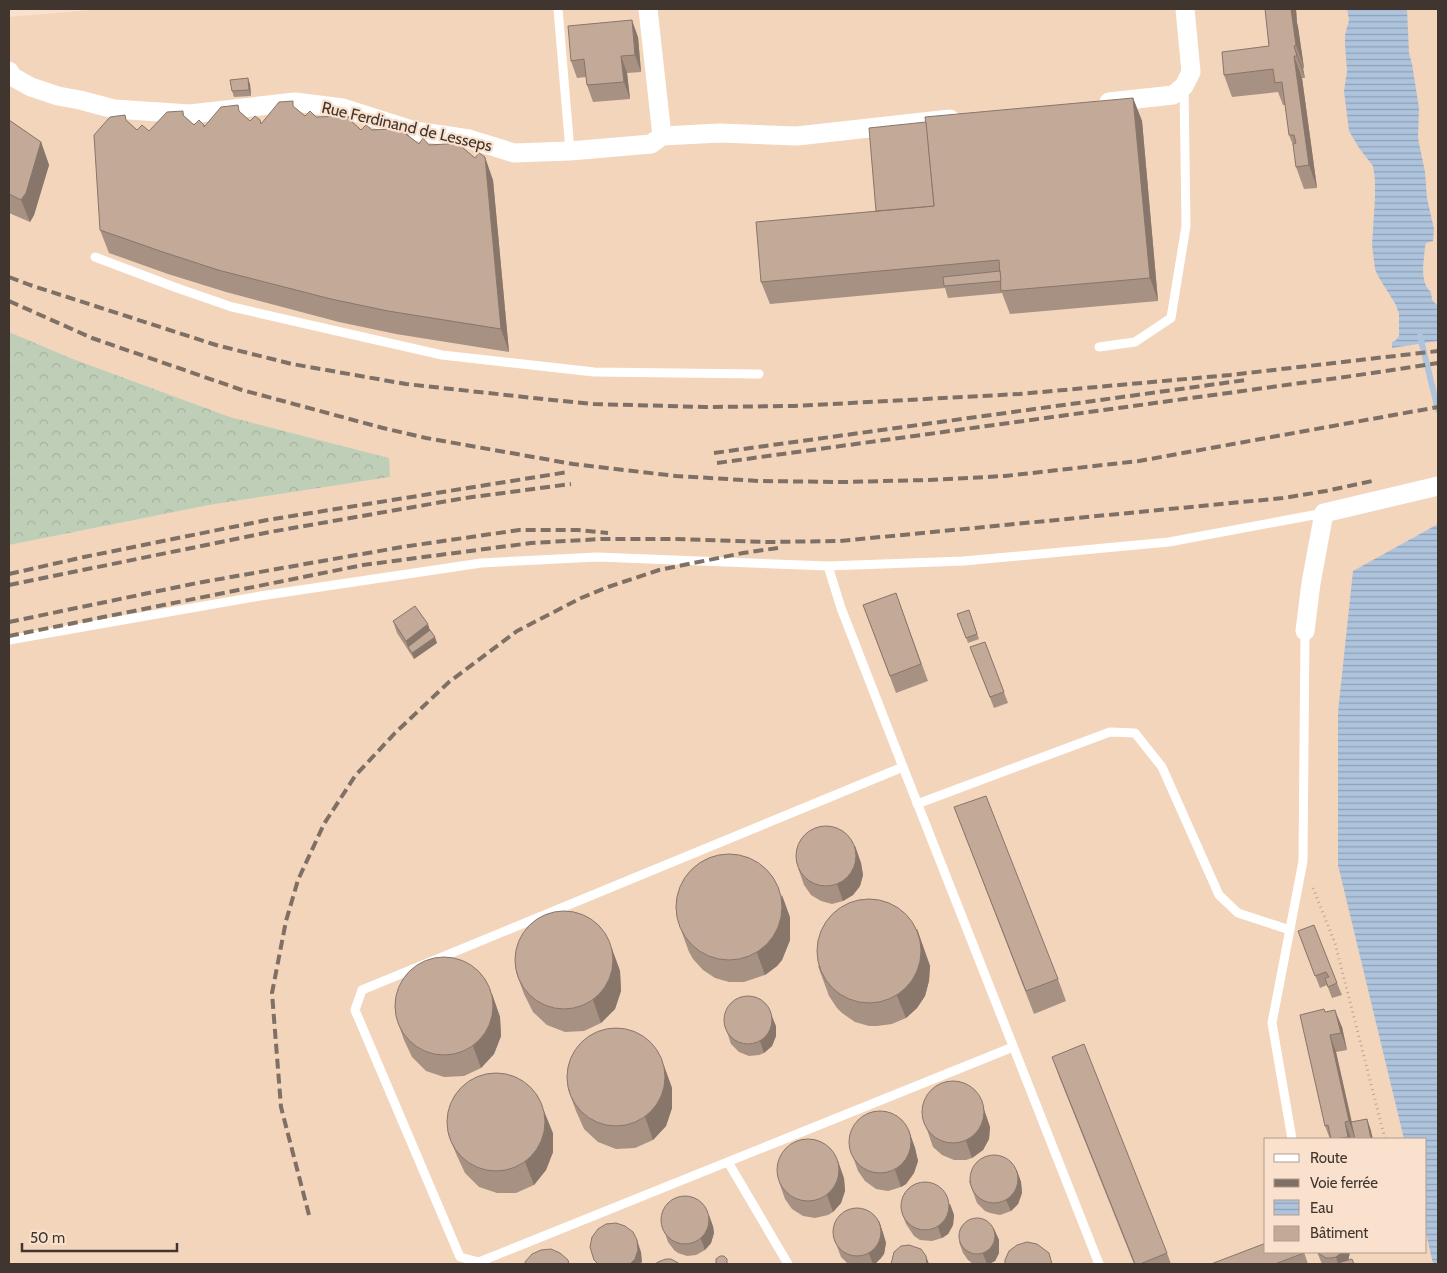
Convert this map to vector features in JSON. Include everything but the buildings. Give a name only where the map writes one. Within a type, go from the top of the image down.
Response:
[{"type":"street","points":[[648,9],[662,136]]},
{"type":"street","points":[[1096,103],[1173,95],[1184,86],[1191,72],[1185,9]]},
{"type":"street","name":"Rue Ferdinand de Lesseps","points":[[9,71],[13,77],[31,87],[58,96],[114,109],[190,114],[295,102],[343,108],[415,131],[469,140],[514,152],[570,152],[651,144],[662,136],[720,133],[798,136],[971,117]]},
{"type":"street","points":[[1305,631],[1311,583],[1324,513],[1438,486]]},
{"type":"lane","points":[[558,9],[570,152]]},
{"type":"lane","points":[[1099,347],[1135,342],[1172,318],[1186,226],[1184,86]]},
{"type":"lane","points":[[95,257],[232,307],[442,355],[594,372],[759,374]]},
{"type":"lane","points":[[9,640],[260,596],[481,563],[597,556],[828,566],[964,561],[1169,542],[1324,513]]},
{"type":"lane","points":[[828,566],[841,608],[902,767],[1099,1264]]},
{"type":"lane","points":[[1292,1138],[1272,1023],[1303,861],[1305,631]]},
{"type":"lane","points":[[917,804],[1110,732],[1134,732],[1162,767],[1219,895],[1238,913],[1290,930]]},
{"type":"lane","points":[[902,767],[362,990],[355,1010],[460,1257],[480,1262],[493,1261],[728,1162],[1013,1047]]},
{"type":"lane","points":[[728,1162],[788,1264]]},
{"type":"path","points":[[1303,861],[1335,942],[1385,1138]]},
{"type":"shaded area","points":[[103,9],[1438,9],[1438,1264],[9,1264],[9,545],[209,505],[389,477],[388,458],[230,417],[73,359],[9,332],[9,17]]},
{"type":"green space","points":[[9,332],[73,359],[230,417],[389,458],[390,477],[209,505],[9,545]]},
{"type":"water","points":[[1347,9],[1407,9],[1409,53],[1419,108],[1418,138],[1425,172],[1427,198],[1434,229],[1433,241],[1426,243],[1425,247],[1424,277],[1427,288],[1431,292],[1432,300],[1438,306],[1438,341],[1392,348],[1392,342],[1399,336],[1399,314],[1396,305],[1375,269],[1372,245],[1375,198],[1373,166],[1349,131],[1344,91],[1347,71],[1345,35],[1349,20]]},
{"type":"water","points":[[1438,524],[1438,1264],[1433,1264],[1427,1237],[1427,1138],[1404,1138],[1338,865],[1338,712],[1353,571]]},
{"type":"waterway","points":[[1420,336],[1438,410]]},
{"type":"railway","points":[[9,277],[216,345],[292,364],[406,384],[594,404],[705,407],[794,406],[1019,394],[1230,375],[1438,351]]},
{"type":"railway","points":[[9,301],[92,338],[242,390],[383,428],[426,438],[573,464],[676,476],[760,481],[843,482],[1005,476],[1139,461],[1438,407]]},
{"type":"railway","points":[[717,463],[1438,363]]},
{"type":"railway","points":[[714,453],[1246,380]]},
{"type":"railway","points":[[9,574],[267,520],[568,472]]},
{"type":"railway","points":[[9,636],[363,565],[531,543],[602,539],[768,542],[840,541],[1283,498],[1372,481]]},
{"type":"railway","points":[[9,585],[270,532],[465,498],[571,484]]},
{"type":"railway","points":[[9,622],[197,583],[402,547],[519,530],[578,530],[608,533]]},
{"type":"railway","points":[[309,1215],[281,1107],[272,993],[286,921],[298,880],[324,824],[355,776],[395,733],[449,682],[517,631],[581,598],[659,570],[778,548]]}]
